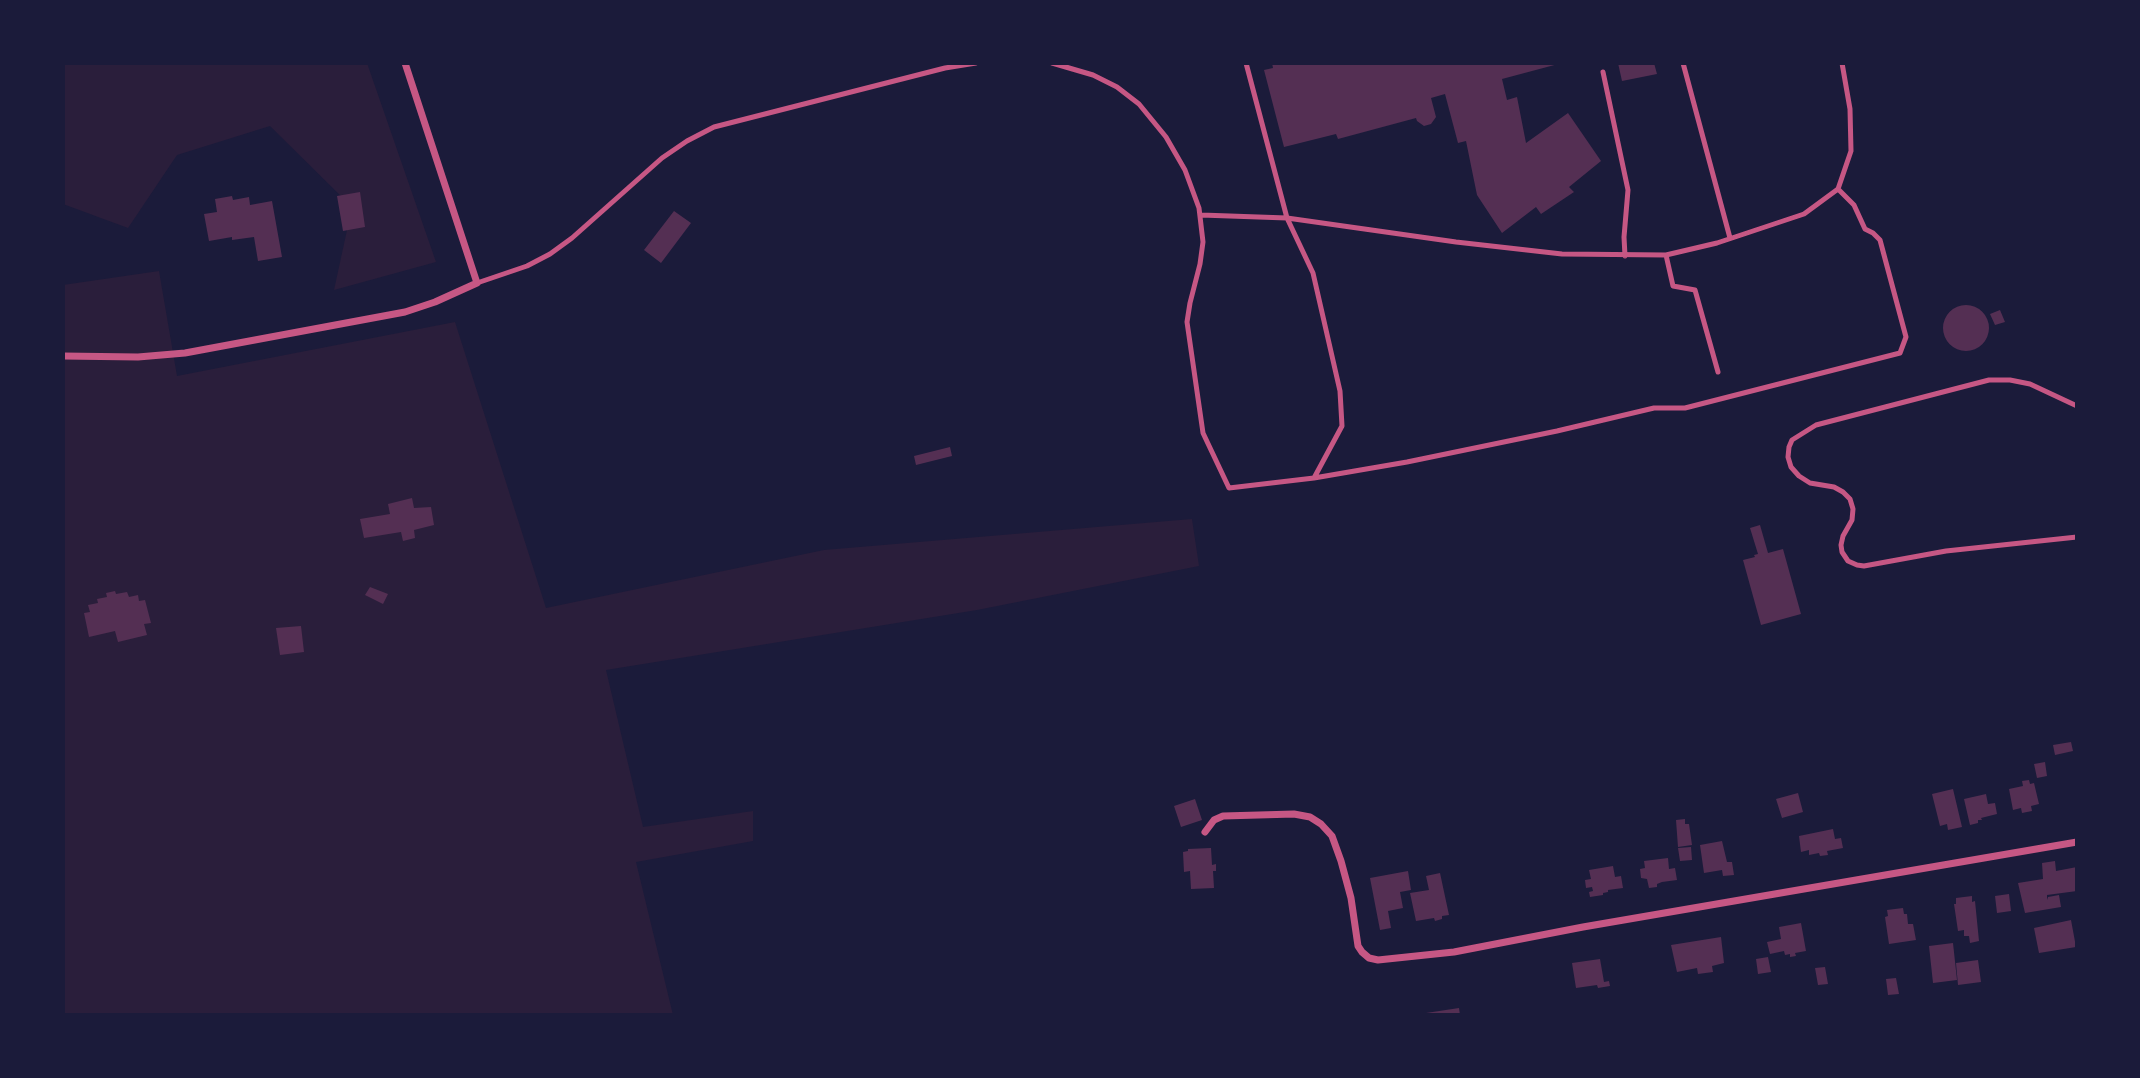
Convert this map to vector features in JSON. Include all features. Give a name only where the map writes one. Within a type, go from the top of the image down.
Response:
[{"type":"street","points":[[63,356],[138,357],[185,353],[405,312],[477,283],[405,63]]},
{"type":"street","points":[[1205,832],[1214,820],[1223,816],[1294,814],[1310,817],[1321,824],[1332,836],[1341,861],[1351,898],[1358,946],[1369,958],[1378,960],[1454,952],[1583,927],[2077,842]]},
{"type":"lane","points":[[477,283],[527,266],[551,254],[662,158],[714,127],[944,68],[976,63]]},
{"type":"lane","points":[[1052,63],[1093,75],[1117,87],[1139,104],[1166,137],[1185,170],[1201,215],[1203,242],[1187,322],[1203,433],[1229,488],[1314,478],[1449,455],[1654,408],[1685,408],[1900,353],[1906,337],[1880,240],[1865,229],[1854,205],[1838,189]]},
{"type":"lane","points":[[1246,63],[1287,218],[1313,272],[1340,391],[1342,426],[1314,478]]},
{"type":"lane","points":[[1683,63],[1730,238]]},
{"type":"lane","points":[[1201,215],[1287,218],[1562,254],[1666,255],[1804,214],[1838,189],[1851,151],[1850,109],[1842,63]]},
{"type":"lane","points":[[1603,72],[1628,190],[1624,237],[1626,256]]},
{"type":"lane","points":[[1666,255],[1673,286],[1695,290],[1718,372]]},
{"type":"lane","points":[[2077,406],[2030,384],[1989,380],[1816,425],[1792,440],[1788,457],[1791,467],[1799,476],[1810,483],[1834,487],[1850,499],[1852,520],[1841,545],[1842,552],[1849,561],[1857,565],[1946,551],[2077,537]]},
{"type":"shaded area","points":[[63,63],[367,63],[436,262],[334,290],[352,207],[270,126],[177,155],[128,228],[63,204]]},
{"type":"shaded area","points":[[159,271],[177,376],[455,322],[546,608],[824,550],[1192,519],[1199,566],[977,610],[606,670],[643,827],[753,811],[753,841],[636,862],[673,1015],[63,1015],[63,285]]},
{"type":"building","points":[[1272,63],[1562,63],[1502,79],[1507,100],[1517,97],[1526,143],[1568,113],[1601,161],[1569,187],[1574,192],[1541,214],[1536,207],[1502,233],[1477,195],[1466,141],[1458,143],[1445,94],[1431,98],[1436,117],[1431,124],[1424,126],[1416,118],[1338,139],[1336,134],[1284,147],[1264,70],[1273,68]]},
{"type":"building","points":[[1618,63],[1654,63],[1657,74],[1622,81]]},
{"type":"building","points":[[360,192],[365,227],[343,231],[337,196]]},
{"type":"building","points":[[232,196],[233,200],[249,197],[250,205],[272,201],[282,257],[258,261],[254,237],[209,241],[204,214],[217,212],[215,199]]},
{"type":"building","points":[[674,211],[691,223],[661,263],[644,250]]},
{"type":"building","points":[[1966,305],[1982,312],[1989,328],[1982,344],[1966,351],[1950,344],[1943,328],[1950,312]]},
{"type":"building","points":[[2000,310],[2005,322],[1995,325],[1990,314]]},
{"type":"building","points":[[950,447],[952,456],[916,465],[914,456]]},
{"type":"building","points":[[412,498],[414,508],[431,507],[434,525],[414,530],[415,538],[403,541],[401,532],[364,538],[360,519],[390,514],[388,504]]},
{"type":"building","points":[[1760,525],[1768,553],[1783,549],[1801,614],[1761,625],[1743,560],[1758,554],[1750,528]]},
{"type":"building","points":[[370,587],[388,594],[383,604],[365,595]]},
{"type":"building","points":[[115,591],[116,594],[127,592],[129,597],[138,595],[139,601],[145,600],[151,623],[144,624],[147,635],[118,642],[115,631],[89,637],[84,613],[90,612],[88,605],[98,603],[97,599],[107,597],[106,593]]},
{"type":"building","points":[[301,626],[304,652],[280,655],[276,628]]},
{"type":"building","points":[[2071,742],[2073,751],[2055,755],[2053,745]]},
{"type":"building","points":[[2045,762],[2047,776],[2037,778],[2034,764]]},
{"type":"building","points":[[2029,780],[2030,784],[2034,783],[2039,804],[2031,806],[2032,811],[2022,813],[2021,808],[2013,810],[2009,789],[2023,786],[2022,781]]},
{"type":"building","points":[[1953,789],[1962,827],[1948,830],[1947,824],[1940,826],[1932,794]]},
{"type":"building","points":[[1798,793],[1803,812],[1782,818],[1776,799]]},
{"type":"building","points":[[1986,794],[1988,804],[1995,803],[1997,814],[1981,818],[1978,823],[1970,825],[1964,799]]},
{"type":"building","points":[[1195,799],[1202,820],[1181,827],[1174,806]]},
{"type":"building","points":[[1685,819],[1685,824],[1689,824],[1692,845],[1678,847],[1676,820]]},
{"type":"building","points":[[1833,829],[1835,839],[1841,838],[1843,848],[1827,851],[1828,855],[1820,856],[1819,853],[1809,855],[1809,850],[1801,852],[1799,836]]},
{"type":"building","points":[[1722,841],[1727,862],[1732,862],[1734,875],[1723,876],[1722,870],[1704,873],[1700,845]]},
{"type":"building","points":[[1691,847],[1692,860],[1680,861],[1678,848]]},
{"type":"building","points":[[1211,848],[1212,865],[1216,864],[1216,871],[1213,871],[1214,888],[1191,889],[1190,871],[1184,872],[1183,852],[1188,849]]},
{"type":"building","points":[[1668,858],[1669,869],[1675,868],[1677,880],[1662,882],[1657,884],[1657,887],[1649,888],[1647,879],[1641,878],[1640,869],[1645,868],[1644,861]]},
{"type":"building","points":[[2055,861],[2056,871],[2077,867],[2077,891],[2047,895],[2047,900],[2048,897],[2059,895],[2061,907],[2025,913],[2018,883],[2043,879],[2042,863]]},
{"type":"building","points":[[1613,866],[1615,877],[1621,876],[1623,888],[1590,897],[1592,887],[1586,888],[1585,880],[1591,879],[1589,870]]},
{"type":"building","points":[[1408,871],[1411,890],[1400,892],[1403,908],[1388,911],[1391,928],[1380,930],[1370,878]]},
{"type":"building","points":[[1440,873],[1449,915],[1435,921],[1434,918],[1416,921],[1410,893],[1429,890],[1426,876]]},
{"type":"building","points":[[2009,894],[2011,911],[1997,913],[1995,896]]},
{"type":"building","points":[[1972,896],[1972,902],[1975,901],[1979,941],[1970,943],[1969,936],[1964,936],[1964,930],[1958,931],[1954,904],[1956,898]]},
{"type":"building","points":[[1903,908],[1908,924],[1913,924],[1916,940],[1889,944],[1885,917],[1888,916],[1887,910]]},
{"type":"building","points":[[2071,920],[2076,947],[2039,953],[2034,928]]},
{"type":"building","points":[[1801,923],[1806,951],[1790,957],[1790,954],[1785,955],[1784,951],[1770,954],[1767,942],[1781,939],[1779,927]]},
{"type":"building","points":[[1721,937],[1724,963],[1712,966],[1713,972],[1698,974],[1697,968],[1677,972],[1671,945]]},
{"type":"building","points":[[1953,943],[1957,980],[1933,983],[1929,946]]},
{"type":"building","points":[[1768,957],[1771,972],[1758,974],[1756,959]]},
{"type":"building","points":[[1600,959],[1604,982],[1609,981],[1610,986],[1576,988],[1572,963]]},
{"type":"building","points":[[1978,960],[1981,982],[1958,985],[1956,963]]},
{"type":"building","points":[[1825,967],[1828,984],[1818,985],[1815,968]]},
{"type":"building","points":[[1896,978],[1899,994],[1888,995],[1886,979]]},
{"type":"building","points":[[1459,1008],[1460,1015],[1426,1015],[1426,1013]]}]
